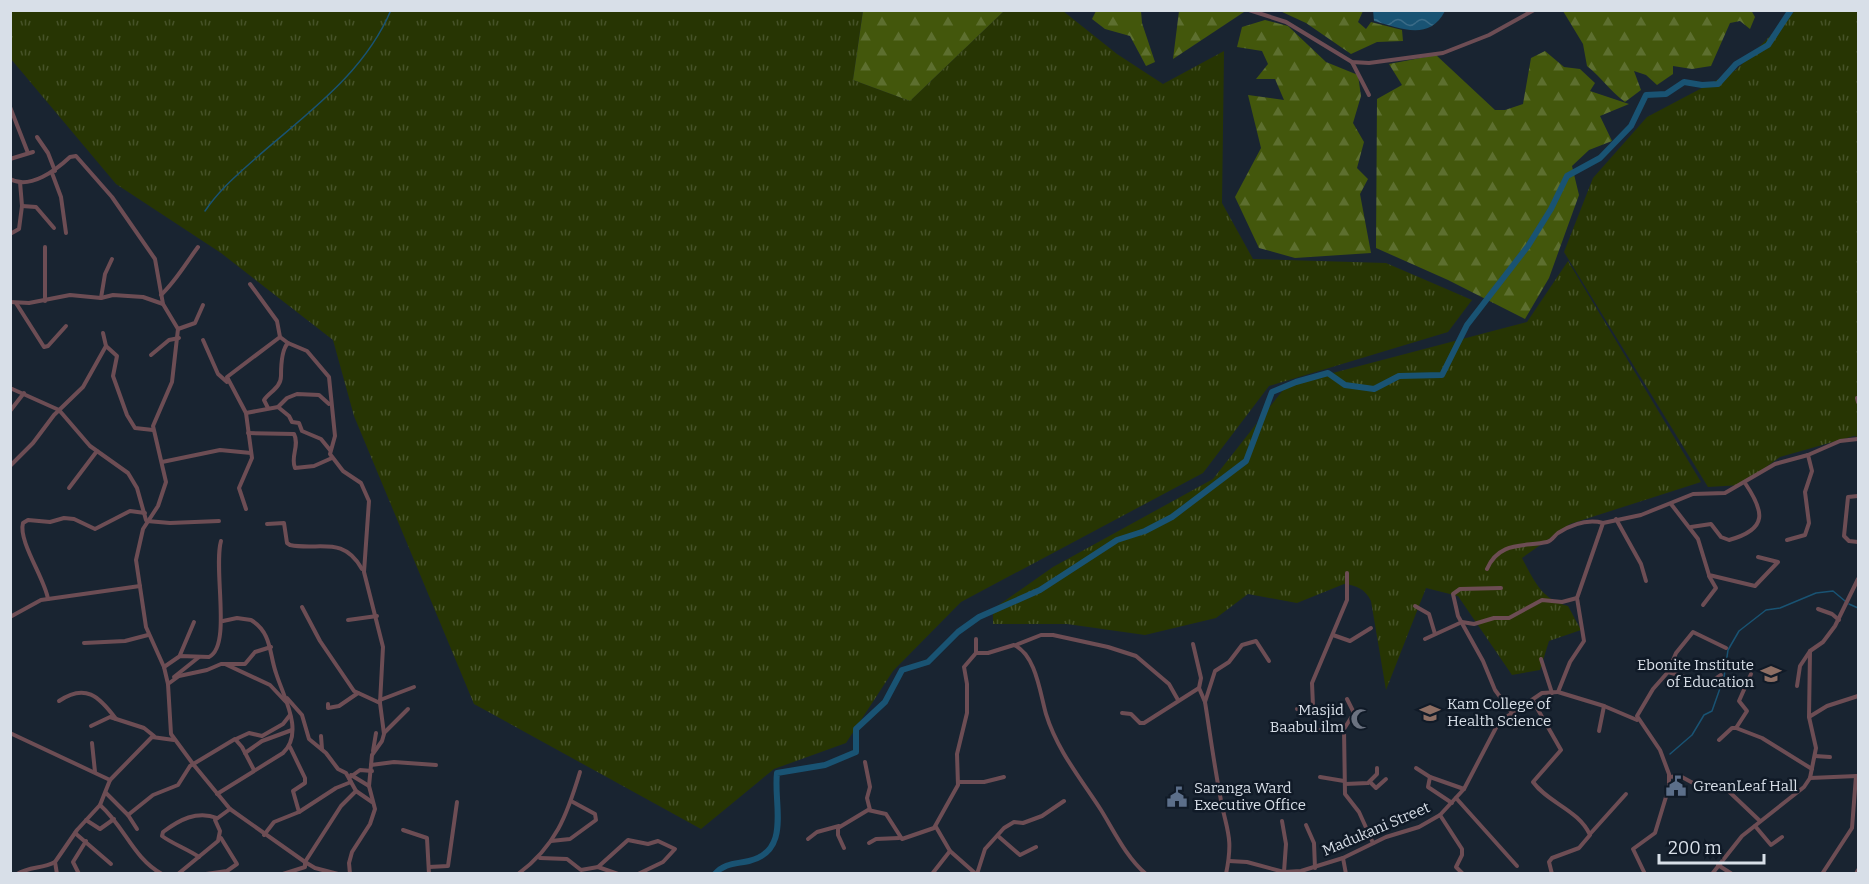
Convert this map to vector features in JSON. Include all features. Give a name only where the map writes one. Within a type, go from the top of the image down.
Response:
[{"type":"street","points":[[1249,10],[1286,22],[1352,62],[1370,95]]},
{"type":"street","points":[[1352,62],[1386,62],[1443,53],[1489,35],[1534,10]]},
{"type":"street","points":[[10,107],[31,152],[10,159]]},
{"type":"street","points":[[37,137],[48,153],[54,172],[61,197],[66,234]]},
{"type":"street","points":[[10,179],[20,182],[54,172],[73,156],[93,173],[112,197],[128,223],[140,234],[155,259],[160,295],[178,330],[179,338],[172,382],[155,417],[153,430],[165,471],[165,489],[158,506],[146,521]]},
{"type":"street","points":[[10,234],[21,226],[20,182]]},
{"type":"street","points":[[22,206],[36,207],[54,228]]},
{"type":"street","points":[[45,247],[45,301]]},
{"type":"street","points":[[160,295],[172,285],[183,265],[198,247]]},
{"type":"street","points":[[101,298],[105,274],[112,258]]},
{"type":"street","points":[[250,284],[277,321],[280,337],[307,351],[329,377],[335,435],[330,450]]},
{"type":"street","points":[[13,302],[45,301],[74,295],[101,298],[113,295],[143,297],[163,304]]},
{"type":"street","points":[[13,302],[44,347],[48,346],[66,326]]},
{"type":"street","points":[[178,330],[195,322],[203,305]]},
{"type":"street","points":[[104,333],[106,346],[117,356],[113,376],[118,394],[132,423],[137,429],[153,430]]},
{"type":"street","points":[[228,382],[227,377],[235,369],[280,337]]},
{"type":"street","points":[[151,355],[169,340],[179,338]]},
{"type":"street","points":[[202,340],[218,374],[228,382],[246,413],[251,453],[248,472],[239,488],[246,508]]},
{"type":"street","points":[[268,408],[264,400],[275,390],[281,378],[284,349],[288,343]]},
{"type":"street","points":[[10,466],[87,382],[96,360],[106,346]]},
{"type":"street","points":[[10,388],[59,410],[97,451],[128,473],[137,488],[146,521],[136,560],[148,635],[164,667],[168,684],[171,727],[175,740],[230,809],[264,835],[315,868],[338,873]]},
{"type":"street","points":[[10,411],[24,393]]},
{"type":"street","points":[[246,413],[278,407],[287,398],[297,394],[319,395],[331,406]]},
{"type":"street","points":[[278,407],[289,416],[292,422],[300,424],[302,431],[321,439],[343,471],[361,483],[369,501],[364,572]]},
{"type":"street","points":[[248,433],[294,434],[296,443],[293,464],[295,468],[314,465],[332,458]]},
{"type":"street","points":[[1487,569],[1495,555],[1533,542],[1548,542],[1576,524],[1603,523],[1641,515],[1693,494],[1725,493],[1775,464],[1808,455],[1840,441],[1858,440]]},
{"type":"street","points":[[162,462],[220,450],[251,453]]},
{"type":"street","points":[[69,488],[97,451]]},
{"type":"street","points":[[1787,540],[1805,536],[1808,529],[1805,492],[1812,471],[1808,455]]},
{"type":"street","points":[[1691,528],[1711,524],[1721,537],[1729,540],[1757,525],[1761,516],[1760,507],[1745,483]]},
{"type":"street","points":[[1858,496],[1848,497],[1844,536],[1849,541],[1858,542]]},
{"type":"street","points":[[1671,504],[1691,528],[1701,545],[1709,575],[1716,588],[1703,605]]},
{"type":"street","points":[[48,599],[45,586],[33,565],[22,530],[23,523],[28,520],[50,522],[64,518],[74,519],[95,529],[130,511],[145,513]]},
{"type":"street","points":[[1616,519],[1640,561],[1647,581]]},
{"type":"street","points":[[146,521],[170,523],[219,521]]},
{"type":"street","points":[[1603,523],[1577,598],[1584,641],[1570,662],[1558,692],[1604,706],[1637,720],[1660,750],[1669,777],[1655,833],[1633,849],[1645,873]]},
{"type":"street","points":[[267,524],[285,525],[286,540],[290,545],[325,544],[352,554],[364,572],[383,647],[380,701],[384,734],[382,741],[372,754]]},
{"type":"street","points":[[180,656],[209,657],[215,654],[223,621],[217,574],[221,542]]},
{"type":"street","points":[[1709,575],[1755,586],[1778,562],[1758,556]]},
{"type":"street","points":[[1297,709],[1313,706],[1312,683],[1347,600],[1347,573]]},
{"type":"street","points":[[1797,686],[1800,666],[1810,651],[1823,642],[1839,620],[1858,579]]},
{"type":"street","points":[[10,617],[28,605],[48,599],[140,586]]},
{"type":"street","points":[[1501,588],[1470,587],[1455,591],[1453,594],[1455,608],[1495,690],[1512,713]]},
{"type":"street","points":[[1425,639],[1462,622],[1474,624],[1496,618],[1505,619],[1542,600],[1562,603],[1577,598]]},
{"type":"street","points":[[1415,606],[1429,615],[1435,634]]},
{"type":"street","points":[[302,607],[320,641],[358,693],[380,701],[414,687]]},
{"type":"street","points":[[1818,609],[1832,614],[1839,620]]},
{"type":"street","points":[[348,620],[360,616],[377,616]]},
{"type":"street","points":[[223,621],[237,618],[250,620],[262,630],[271,647],[274,669],[290,713],[292,730],[290,747],[305,778],[304,783],[293,791],[299,812]]},
{"type":"street","points":[[164,667],[180,656],[194,622]]},
{"type":"street","points":[[1333,635],[1350,641],[1371,628]]},
{"type":"street","points":[[1637,720],[1653,689],[1668,672],[1676,653],[1693,632],[1726,648]]},
{"type":"street","points":[[84,643],[125,641],[148,635]]},
{"type":"street","points":[[976,653],[988,653],[1041,636],[1053,635],[1119,650],[1142,660],[1155,674],[1169,684],[1178,700]]},
{"type":"street","points":[[869,843],[877,839],[913,837],[935,826],[959,782],[957,754],[967,713],[967,684],[964,667],[976,653],[976,639]]},
{"type":"street","points":[[1205,702],[1215,671],[1229,662],[1242,645],[1256,641],[1269,661]]},
{"type":"street","points":[[1193,644],[1201,678],[1199,688],[1205,702],[1220,798],[1229,827],[1231,843],[1226,873]]},
{"type":"street","points":[[1016,645],[1032,668],[1051,729],[1060,747],[1082,785],[1144,872],[1137,873]]},
{"type":"street","points":[[172,680],[223,664],[245,664],[255,652],[271,647]]},
{"type":"street","points":[[1712,873],[1754,826],[1804,787],[1810,778],[1815,756],[1809,717],[1810,651]]},
{"type":"street","points":[[168,684],[179,671],[200,657]]},
{"type":"street","points":[[1541,659],[1552,693]]},
{"type":"street","points":[[223,664],[270,686],[287,700],[302,715],[306,736],[338,769],[350,778],[369,786]]},
{"type":"street","points":[[1668,672],[1689,678],[1703,687],[1721,675]]},
{"type":"street","points":[[1736,728],[1747,711],[1739,701],[1751,674]]},
{"type":"street","points":[[1122,713],[1133,715],[1143,724],[1199,688]]},
{"type":"street","points":[[59,701],[73,692],[81,691],[101,702],[116,719]]},
{"type":"street","name":"Madukani Street","points":[[1229,861],[1244,862],[1284,872],[1307,872],[1373,843],[1419,827],[1440,815],[1464,789],[1497,724],[1542,693],[1558,692]]},
{"type":"street","points":[[328,704],[328,708],[339,706],[358,693]]},
{"type":"street","points":[[1809,717],[1827,706],[1858,696]]},
{"type":"street","points":[[10,697],[10,702]]},
{"type":"street","points":[[1347,699],[1354,716],[1344,729],[1344,783],[1346,794],[1359,812],[1373,843]]},
{"type":"street","points":[[1533,701],[1561,749],[1533,782],[1544,794],[1571,813],[1590,834]]},
{"type":"street","points":[[1599,731],[1604,706]]},
{"type":"street","points":[[384,734],[408,709]]},
{"type":"street","points":[[128,814],[153,795],[178,785],[183,774],[193,764],[249,733],[262,736],[283,724],[290,713]]},
{"type":"street","points":[[91,726],[104,719],[116,719],[144,728],[154,736],[175,740]]},
{"type":"street","points":[[1719,740],[1732,728],[1736,728],[1762,738],[1812,769]]},
{"type":"street","points":[[1305,731],[1344,729]]},
{"type":"street","points":[[245,753],[262,741],[292,730]]},
{"type":"street","points":[[10,733],[110,780]]},
{"type":"street","points":[[350,873],[349,863],[352,852],[373,817],[375,809],[369,786],[376,733]]},
{"type":"street","points":[[17,873],[28,867],[43,867],[55,862],[75,833],[100,805],[110,780],[144,743],[154,736]]},
{"type":"street","points":[[321,736],[322,750]]},
{"type":"street","points":[[235,740],[254,770]]},
{"type":"street","points":[[92,743],[94,772]]},
{"type":"street","points":[[217,794],[290,747]]},
{"type":"street","points":[[1815,756],[1830,757]]},
{"type":"street","points":[[264,835],[274,822],[299,812],[360,770],[394,762],[436,765]]},
{"type":"street","points":[[865,762],[870,788],[867,798],[870,810]]},
{"type":"street","points":[[1320,777],[1344,783],[1370,782],[1377,774],[1377,768]]},
{"type":"street","points":[[1416,768],[1430,777],[1464,789]]},
{"type":"street","points":[[518,873],[540,858],[551,841],[572,801],[580,772]]},
{"type":"street","points":[[1669,777],[1680,776],[1706,790]]},
{"type":"street","points":[[1810,778],[1857,776],[1852,828],[1822,873]]},
{"type":"street","points":[[959,782],[984,782],[1004,777]]},
{"type":"street","points":[[1430,777],[1429,790],[1452,804]]},
{"type":"street","points":[[350,778],[356,791],[373,802]]},
{"type":"street","points":[[1370,782],[1376,788],[1386,779]]},
{"type":"street","points":[[1722,784],[1760,821]]},
{"type":"street","points":[[283,873],[305,867],[305,862],[341,806],[356,791]]},
{"type":"street","points":[[106,793],[128,814],[137,829]]},
{"type":"street","points":[[1552,873],[1549,862],[1552,858],[1579,848],[1594,826],[1617,807],[1626,794]]},
{"type":"street","points":[[1456,798],[1516,866]]},
{"type":"street","points":[[551,841],[570,839],[596,820],[595,814],[572,801]]},
{"type":"street","points":[[935,826],[950,851],[976,873],[985,849],[1012,823],[1023,823],[1042,816],[1064,801]]},
{"type":"street","points":[[429,867],[448,866],[457,802]]},
{"type":"street","points":[[100,805],[128,837],[139,857],[158,873]]},
{"type":"street","points":[[217,818],[230,809]]},
{"type":"street","points":[[808,839],[817,832],[843,825],[870,810],[886,814],[900,838]]},
{"type":"street","points":[[199,857],[184,846],[164,838],[163,832],[192,816],[204,814],[217,818]]},
{"type":"street","points":[[1440,815],[1462,849],[1456,867],[1463,873]]},
{"type":"street","points":[[206,873],[227,871],[237,864],[220,837],[217,818]]},
{"type":"street","points":[[86,820],[100,829],[114,819]]},
{"type":"street","points":[[1282,821],[1286,843],[1284,872]]},
{"type":"street","points":[[843,825],[838,833],[844,848]]},
{"type":"street","points":[[1306,825],[1314,843],[1315,868]]},
{"type":"street","points":[[1754,826],[1768,843],[1772,844],[1782,837]]},
{"type":"street","points":[[403,830],[427,838],[429,873]]},
{"type":"street","points":[[75,833],[111,864]]},
{"type":"street","points":[[998,836],[1020,855],[1036,847]]},
{"type":"street","points":[[178,873],[220,837]]},
{"type":"street","points":[[598,867],[628,840],[648,844],[658,841],[675,849],[663,861],[638,873]]},
{"type":"street","points":[[79,873],[74,859],[86,841]]},
{"type":"street","points":[[932,873],[950,851]]},
{"type":"street","points":[[540,858],[567,859],[581,870],[598,867],[618,873]]},
{"type":"street","points":[[1343,858],[1346,873]]},
{"type":"street","points":[[55,862],[57,873]]},
{"type":"street","points":[[1718,865],[1732,873]]},
{"type":"green space","points":[[863,10],[853,80],[910,101],[1004,11],[1063,11],[1117,54],[1163,84],[1224,51],[1222,203],[1253,259],[1386,263],[1472,300],[1448,332],[1269,386],[1203,473],[961,602],[893,671],[846,743],[774,769],[701,829],[474,704],[354,416],[333,340],[221,253],[116,184],[11,59],[11,11]]},
{"type":"green space","points":[[863,10],[1004,11],[910,101],[853,80]]},
{"type":"green space","points":[[1243,10],[1244,12],[1173,59],[1179,11]]},
{"type":"green space","points":[[1751,10],[1755,17],[1750,29],[1740,21],[1730,23],[1711,66],[1692,69],[1673,66],[1673,74],[1657,85],[1646,75],[1634,71],[1641,90],[1625,102],[1587,66],[1583,44],[1563,11]]},
{"type":"green space","points":[[1096,11],[1141,11],[1142,23],[1155,62],[1146,66],[1130,36],[1105,29],[1092,19]]},
{"type":"green space","points":[[1280,11],[1363,11],[1358,22],[1366,29],[1371,22],[1402,30],[1403,41],[1377,42],[1351,54],[1306,23]]},
{"type":"green space","points":[[1795,11],[1858,11],[1858,437],[1854,436],[1780,457],[1741,485],[1708,487],[1564,252],[1593,178],[1647,117],[1736,70]]},
{"type":"green space","points":[[1265,20],[1288,26],[1326,62],[1358,75],[1361,96],[1353,123],[1364,142],[1357,168],[1368,179],[1360,194],[1371,253],[1295,258],[1259,248],[1235,197],[1261,148],[1248,95],[1284,100],[1275,79],[1256,79],[1268,64],[1262,51],[1237,47],[1242,27]]},
{"type":"green space","points":[[1545,51],[1564,67],[1580,69],[1595,83],[1590,91],[1629,104],[1600,116],[1612,141],[1589,150],[1572,166],[1579,195],[1549,278],[1525,319],[1448,280],[1376,248],[1377,99],[1402,85],[1389,64],[1436,55],[1495,110],[1505,110],[1523,104],[1531,58]]},
{"type":"green space","points":[[1568,261],[1701,482],[1570,524],[1522,558],[1545,594],[1568,606],[1581,630],[1549,641],[1540,670],[1512,675],[1458,596],[1426,588],[1386,690],[1371,601],[1363,591],[1344,584],[1297,603],[1248,594],[1216,618],[1145,635],[1067,624],[993,624],[993,609],[1053,567],[1213,479],[1287,385],[1527,322]]},
{"type":"water","points":[[1373,10],[1445,11],[1431,27],[1413,30],[1374,21]]},
{"type":"waterway","points":[[205,211],[235,177],[314,109],[350,73],[366,54],[391,10]]},
{"type":"waterway","points":[[715,874],[726,866],[762,856],[771,847],[776,837],[778,824],[777,773],[825,765],[856,752],[856,729],[885,702],[902,670],[928,662],[958,632],[979,617],[1040,590],[1117,540],[1145,531],[1172,517],[1246,461],[1272,392],[1328,373],[1345,385],[1374,389],[1399,376],[1442,375],[1467,325],[1528,246],[1551,209],[1567,176],[1600,158],[1631,126],[1646,95],[1666,94],[1684,82],[1702,85],[1718,84],[1736,64],[1768,45],[1791,10]]},
{"type":"waterway","points":[[1670,754],[1692,735],[1704,715],[1712,711],[1724,677],[1728,650],[1739,631],[1766,610],[1780,608],[1816,593],[1833,591],[1845,601]]},
{"type":"waterway","points":[[1849,604],[1858,608]]},
{"type":"place","name":"Ebonite Institute of Education","points":[[1771,674]]},
{"type":"place","name":"Kam College of Health Science","points":[[1430,713]]},
{"type":"place","name":"Masjid Baabul ilm","points":[[1361,719]]},
{"type":"place","name":"GreanLeaf Hall","points":[[1676,786]]},
{"type":"place","name":"Saranga Ward Executive Office","points":[[1177,797]]}]
